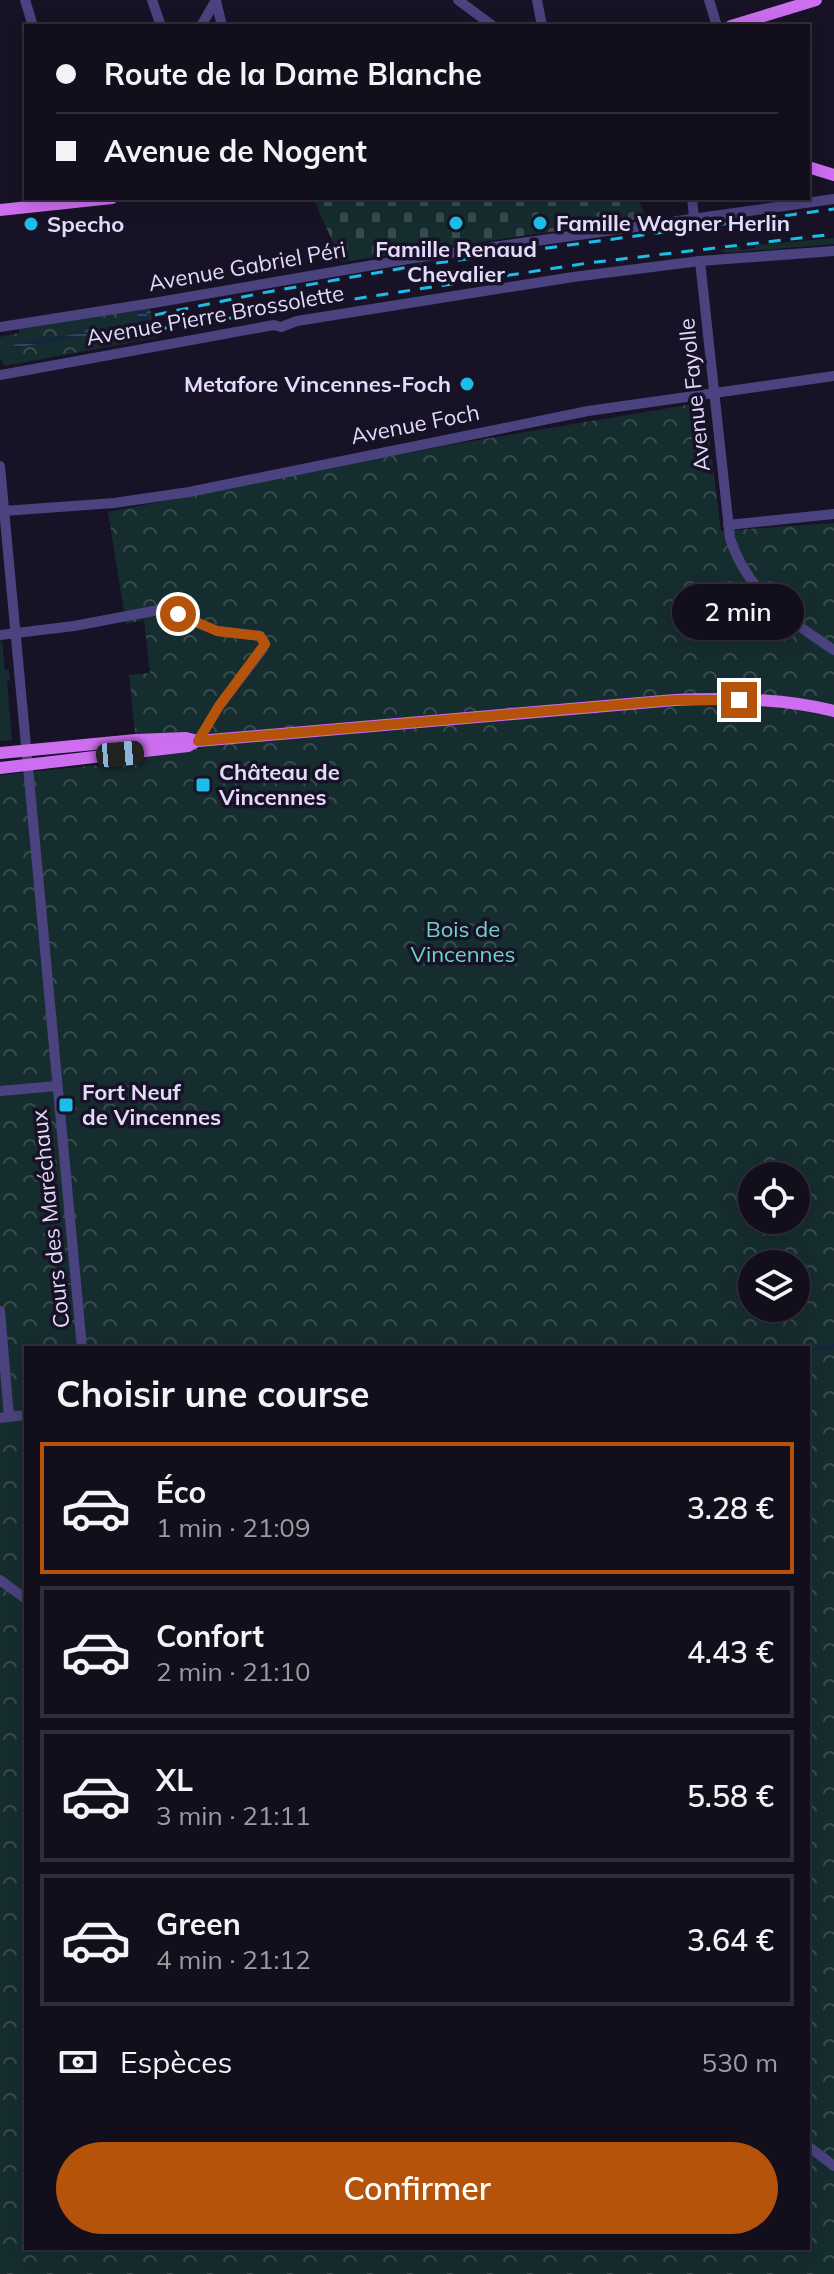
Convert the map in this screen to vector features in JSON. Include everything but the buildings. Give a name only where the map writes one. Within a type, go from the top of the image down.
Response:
[{"type":"main road","points":[[738,24],[816,0]]},
{"type":"main road","points":[[810,168],[834,175]]},
{"type":"main road","points":[[0,210],[86,200]]},
{"type":"main road","points":[[0,753],[136,740],[186,738],[198,741],[675,700],[726,699],[834,711]]},
{"type":"main road","points":[[0,768],[28,768],[188,746],[198,741]]},
{"type":"street","points":[[25,0],[32,24]]},
{"type":"street","points":[[152,0],[160,24]]},
{"type":"street","points":[[202,24],[216,0]]},
{"type":"street","points":[[216,0],[222,24]]},
{"type":"street","points":[[458,0],[490,24]]},
{"type":"street","points":[[537,0],[542,24]]},
{"type":"street","points":[[709,0],[716,24]]},
{"type":"street","name":"Avenue Gabriel Péri","points":[[0,327],[408,259],[834,199]]},
{"type":"street","points":[[692,200],[694,218]]},
{"type":"street","name":"Avenue Pierre Brossolette","points":[[0,375],[425,299],[700,261],[834,251]]},
{"type":"street","name":"Avenue Fayolle","points":[[700,261],[728,525],[735,556],[753,586],[789,619],[834,650]]},
{"type":"street","name":"Avenue Foch","points":[[4,511],[114,503],[189,492],[588,411],[834,376]]},
{"type":"street","name":"Cours des Maréchaux","points":[[0,466],[82,1346]]},
{"type":"street","points":[[728,525],[834,514]]},
{"type":"street","points":[[0,635],[164,609],[217,631],[254,634],[263,639],[265,644],[262,650],[219,706],[198,741]]},
{"type":"street","name":"Cours des Maréchaux","points":[[0,1091],[57,1086]]},
{"type":"street","points":[[0,1311],[4,1417],[24,1415]]},
{"type":"street","points":[[0,1580],[24,1598]]},
{"type":"street","points":[[810,2148],[834,2166]]},
{"type":"green space","points":[[314,200],[639,200],[646,218],[342,262]]},
{"type":"green space","points":[[834,238],[834,244],[726,253],[719,250],[740,247],[741,250],[755,248],[756,245]]},
{"type":"green space","points":[[150,307],[155,338],[4,366],[0,360],[0,337],[19,333],[19,329]]},
{"type":"green space","name":"Bois de Vincennes","points":[[705,402],[721,531],[834,523],[834,2274],[0,2274],[0,775],[138,761],[129,675],[150,673],[144,620],[126,624],[108,512],[454,444]]},
{"type":"green space","points":[[0,641],[5,670],[9,670],[10,680],[7,681],[12,740],[0,741]]},
{"type":"water","points":[[146,310],[150,335],[141,336],[139,326],[14,348],[13,345],[139,323],[137,312]]},
{"type":"waterway","points":[[810,1351],[834,1346]]},
{"type":"railway","points":[[155,315],[415,266],[834,209]]},
{"type":"railway","points":[[159,329],[588,263],[834,234]]},
{"type":"place","name":"Famille Renaud Chevalier","points":[[456,223]]},
{"type":"place","name":"Famille Wagner Herlin","points":[[540,223]]},
{"type":"place","name":"Specho","points":[[31,224]]},
{"type":"place","name":"Metafore Vincennes-Foch","points":[[467,384]]},
{"type":"place","name":"Château de Vincennes","points":[[203,785]]},
{"type":"place","name":"Fort Neuf de Vincennes","points":[[66,1105]]},
{"type":"route","points":[[178,614],[217,631],[260,636],[265,644],[219,706],[198,741],[675,700],[739,700]]}]
